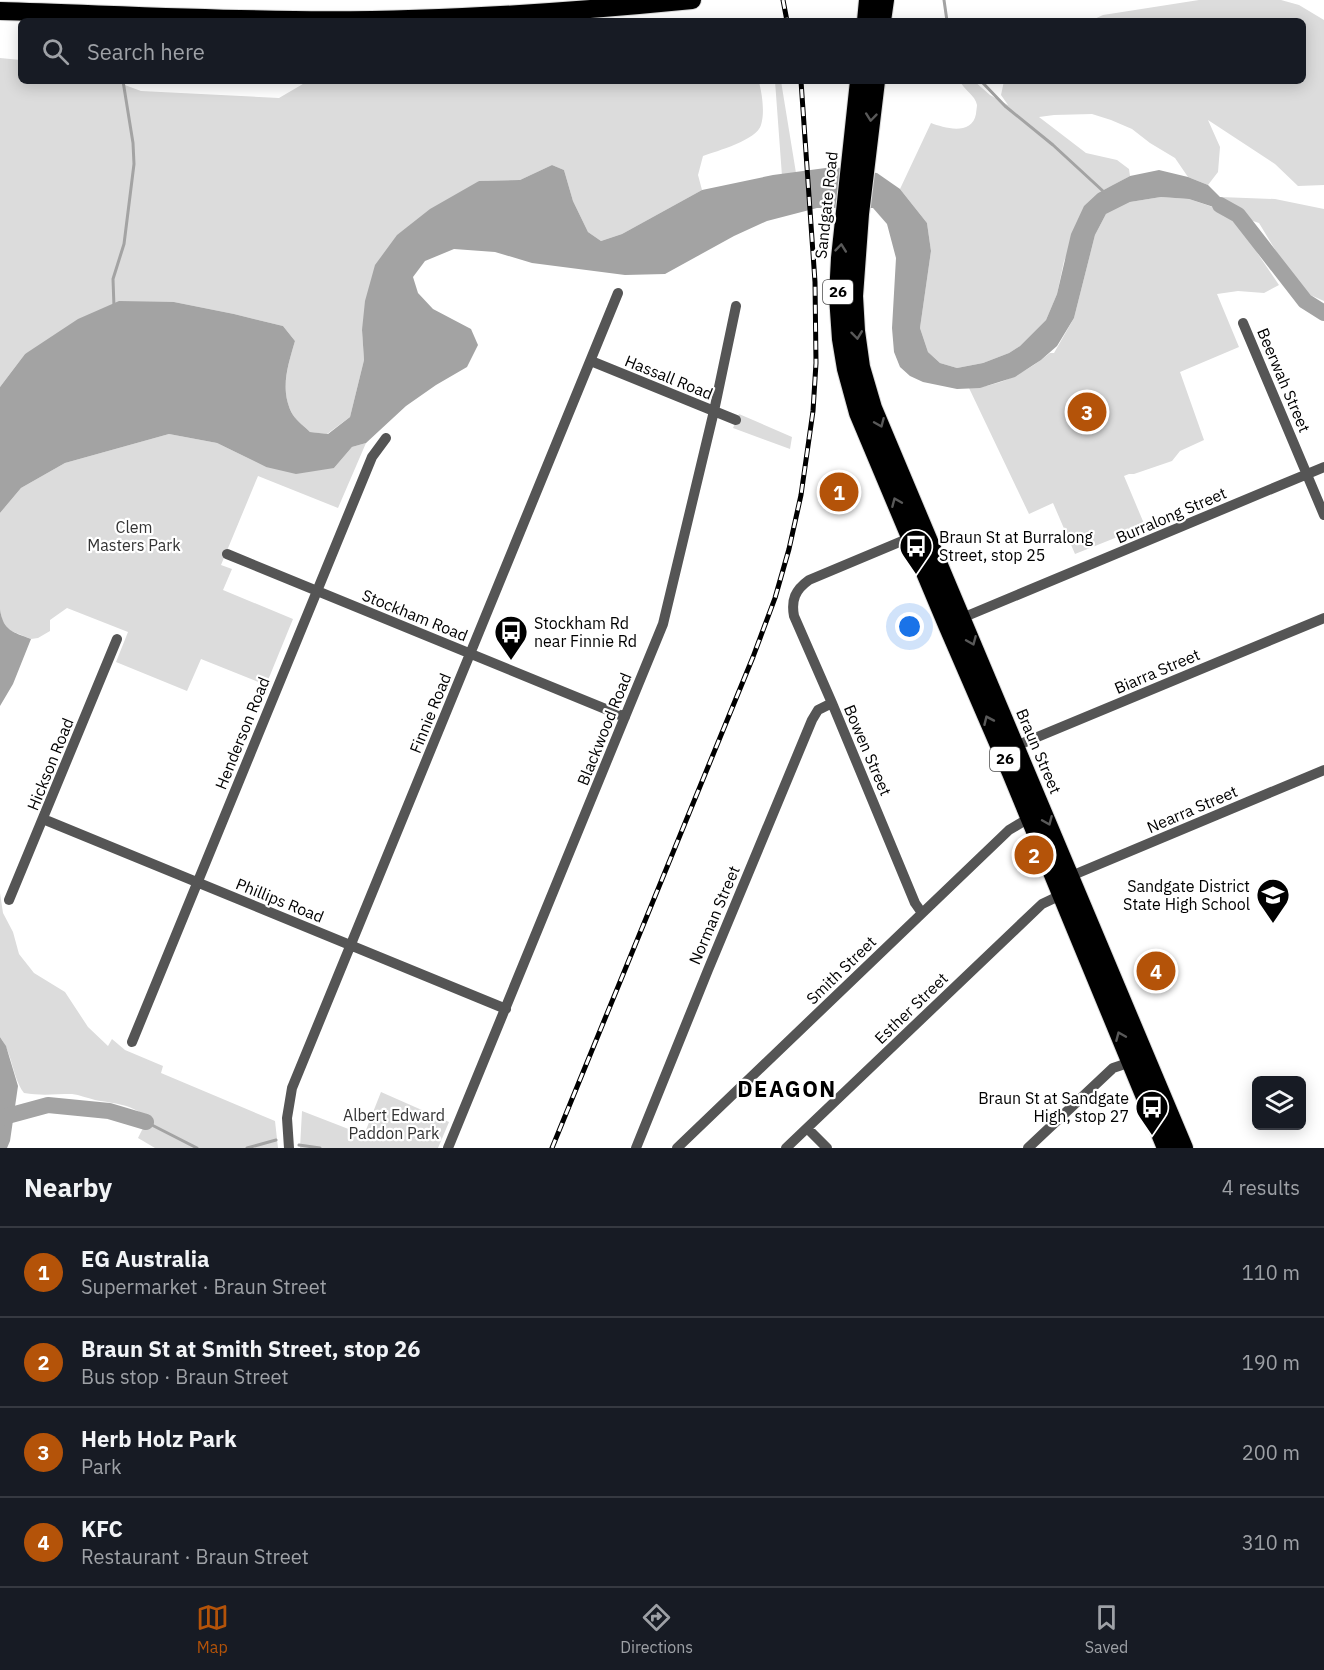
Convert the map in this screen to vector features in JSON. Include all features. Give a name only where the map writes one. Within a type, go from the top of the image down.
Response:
[{"type":"highway","points":[[434,18],[563,12],[692,0]]},
{"type":"highway","points":[[866,18],[868,0]]},
{"type":"highway","points":[[882,18],[885,0]]},
{"type":"highway","points":[[0,11],[229,18]]},
{"type":"highway","name":"Sandgate Road","points":[[854,368],[841,339],[838,296],[852,214],[859,153],[859,84]]},
{"type":"highway","name":"Sandgate Road","points":[[859,153],[875,84]]},
{"type":"highway","name":"Braun Street","points":[[854,368],[873,408],[919,534],[947,625],[1071,876],[1139,1062],[1166,1148]]},
{"type":"highway","name":"Braun Street","points":[[919,534],[962,618],[1009,749],[1029,818],[1061,895],[1139,1062],[1184,1148]]},
{"type":"street","name":"Finnie Road","points":[[289,1148],[287,1118],[292,1088],[618,293]]},
{"type":"street","name":"Blackwood Road","points":[[448,1148],[663,624],[714,411],[736,306]]},
{"type":"street","name":"Beerwah Street","points":[[1243,323],[1324,515]]},
{"type":"street","name":"Hassall Road","points":[[591,361],[736,420]]},
{"type":"street","name":"Henderson Road","points":[[132,1042],[372,457],[386,438]]},
{"type":"street","name":"Burralong Street","points":[[962,618],[1324,467]]},
{"type":"street","name":"Bowen Street","points":[[919,534],[809,580],[796,591],[793,609],[915,903],[922,913]]},
{"type":"street","name":"Stockham Road","points":[[227,554],[625,717]]},
{"type":"street","name":"Biarra Street","points":[[1009,749],[1324,618]]},
{"type":"street","name":"Hickson Road","points":[[9,900],[117,639]]},
{"type":"street","name":"Norman Street","points":[[636,1148],[812,720],[818,710],[832,703]]},
{"type":"street","name":"Nearra Street","points":[[1071,876],[1324,770]]},
{"type":"street","name":"Smith Street","points":[[677,1148],[1009,830],[1029,818]]},
{"type":"street","name":"Phillips Road","points":[[43,819],[506,1009]]},
{"type":"street","name":"Esther Street","points":[[786,1148],[1042,904],[1061,895]]},
{"type":"street","points":[[1028,1148],[1113,1068],[1139,1062]]},
{"type":"street","points":[[807,1128],[827,1148]]},
{"type":"green space","points":[[1199,0],[1281,0],[1299,5],[1324,20],[1324,185],[1298,186],[1275,164],[1208,120],[1220,147],[1218,172],[1208,185],[1188,177],[1175,158],[1132,129],[1111,120],[1092,114],[1039,117],[1086,153],[1117,160],[1129,169],[1130,176],[1098,193],[1064,261],[1057,294],[1046,320],[1020,346],[983,363],[957,368],[940,363],[928,352],[920,328],[931,251],[927,223],[900,189],[931,123],[957,129],[973,121],[976,114],[976,101],[962,84],[977,84],[990,95],[1008,105],[1001,95],[1003,84],[1306,84],[1306,18],[1096,18],[1103,15]]},
{"type":"green space","points":[[0,58],[18,60],[18,84],[122,84],[141,91],[279,98],[303,84],[759,84],[763,114],[758,130],[745,140],[703,156],[698,175],[702,190],[622,234],[601,241],[588,232],[573,201],[564,170],[552,165],[520,180],[479,181],[362,330],[364,360],[350,417],[327,434],[310,432],[295,417],[289,406],[286,397],[286,378],[295,341],[283,326],[174,302],[25,354],[0,387]]},
{"type":"green space","points":[[775,84],[781,84],[796,173],[782,176]]},
{"type":"green space","points":[[1161,197],[1189,199],[1236,215],[1220,197],[1275,199],[1324,209],[1324,301],[1308,294],[1279,256],[1259,223],[1238,216],[1258,254],[1279,285],[1264,293],[1238,291],[1217,294],[1239,347],[1180,372],[1204,440],[1180,451],[1172,461],[1124,476],[1145,526],[1075,554],[1053,503],[1029,514],[969,388],[991,385],[1012,377],[1050,353],[1054,353],[1074,318],[1095,235],[1106,214],[1130,202]]},
{"type":"green space","points":[[739,414],[792,437],[790,449],[733,428]]},
{"type":"green space","name":"Clem Masters Park","points":[[169,434],[217,443],[266,467],[334,468],[352,447],[366,443],[338,508],[258,476],[221,565],[232,569],[223,590],[293,619],[266,685],[201,659],[187,691],[116,662],[128,632],[67,608],[50,620],[50,631],[38,638],[31,639],[9,630],[2,620],[0,513],[21,488],[65,463]]},
{"type":"green space","points":[[0,893],[3,913],[13,932],[19,954],[34,973],[65,992],[88,1027],[108,1046],[112,1039],[125,1050],[163,1066],[161,1073],[275,1121],[278,1148],[155,1148],[138,1138],[148,1118],[128,1107],[72,1094],[24,1093],[17,1080],[8,1051],[0,1037]]},
{"type":"green space","name":"Albert Edward Paddon Park","points":[[381,1092],[449,1122],[438,1148],[300,1148],[302,1111],[364,1135]]},
{"type":"shaded area","points":[[552,165],[564,170],[573,201],[588,232],[601,241],[622,234],[702,190],[773,175],[833,167],[877,173],[900,189],[927,223],[931,251],[920,328],[928,352],[940,363],[957,368],[983,363],[1009,353],[1020,346],[1046,320],[1057,294],[1071,234],[1084,206],[1098,193],[1130,176],[1159,170],[1208,185],[1238,215],[1189,199],[1161,197],[1130,202],[1106,214],[1095,235],[1074,318],[1057,346],[1015,377],[980,388],[957,389],[923,382],[910,376],[900,367],[894,352],[892,328],[896,258],[887,224],[873,208],[817,208],[767,221],[734,236],[665,274],[625,275],[532,263],[495,252],[454,249],[425,261],[413,277],[418,293],[433,309],[471,329],[478,345],[467,367],[406,406],[366,443],[352,447],[334,468],[296,474],[266,467],[217,443],[169,434],[65,463],[21,488],[0,513],[0,387],[25,354],[78,319],[119,301],[174,302],[283,326],[295,341],[286,378],[286,397],[289,406],[295,417],[310,432],[328,434],[350,417],[364,360],[362,330],[365,301],[375,265],[397,235],[430,209],[479,181],[520,180]]},
{"type":"shaded area","points":[[0,609],[1,616],[10,630],[31,639],[13,684],[0,706]]},
{"type":"shaded area","points":[[0,1037],[6,1046],[18,1086],[7,1148],[0,1148]]},
{"type":"waterway","points":[[944,0],[947,18]]},
{"type":"waterway","points":[[114,307],[113,279],[124,244],[134,164],[123,84]]},
{"type":"waterway","points":[[984,84],[1005,106],[1053,145],[1104,192]]},
{"type":"waterway","points":[[1220,205],[1238,215],[1305,301],[1324,313]]},
{"type":"waterway","points":[[0,1118],[48,1105],[109,1111],[146,1122]]},
{"type":"waterway","points":[[146,1122],[197,1148]]},
{"type":"waterway","points":[[247,1148],[276,1140]]},
{"type":"waterway","points":[[299,1145],[320,1148]]},
{"type":"railway","points":[[783,0],[786,18]]},
{"type":"railway","points":[[552,1148],[753,657],[775,598],[789,549],[801,495],[813,411],[816,363],[815,282],[801,84]]},
{"type":"place","name":"Herb Holz Park","points":[[1087,412]]},
{"type":"place","name":"EG Australia","points":[[839,492]]},
{"type":"place","name":"Braun St at Burralong Street, stop 25","points":[[916,575]]},
{"type":"place","name":"Stockham Rd near Finnie Rd","points":[[511,661]]},
{"type":"place","name":"Braun St at Smith Street, stop 26","points":[[1034,855]]},
{"type":"place","name":"Sandgate District State High School","points":[[1273,924]]},
{"type":"place","name":"KFC","points":[[1156,971]]},
{"type":"place","name":"Braun St at Sandgate High, stop 27","points":[[1152,1136]]},
{"type":"district","name":"DEAGON","points":[[787,1089]]}]
